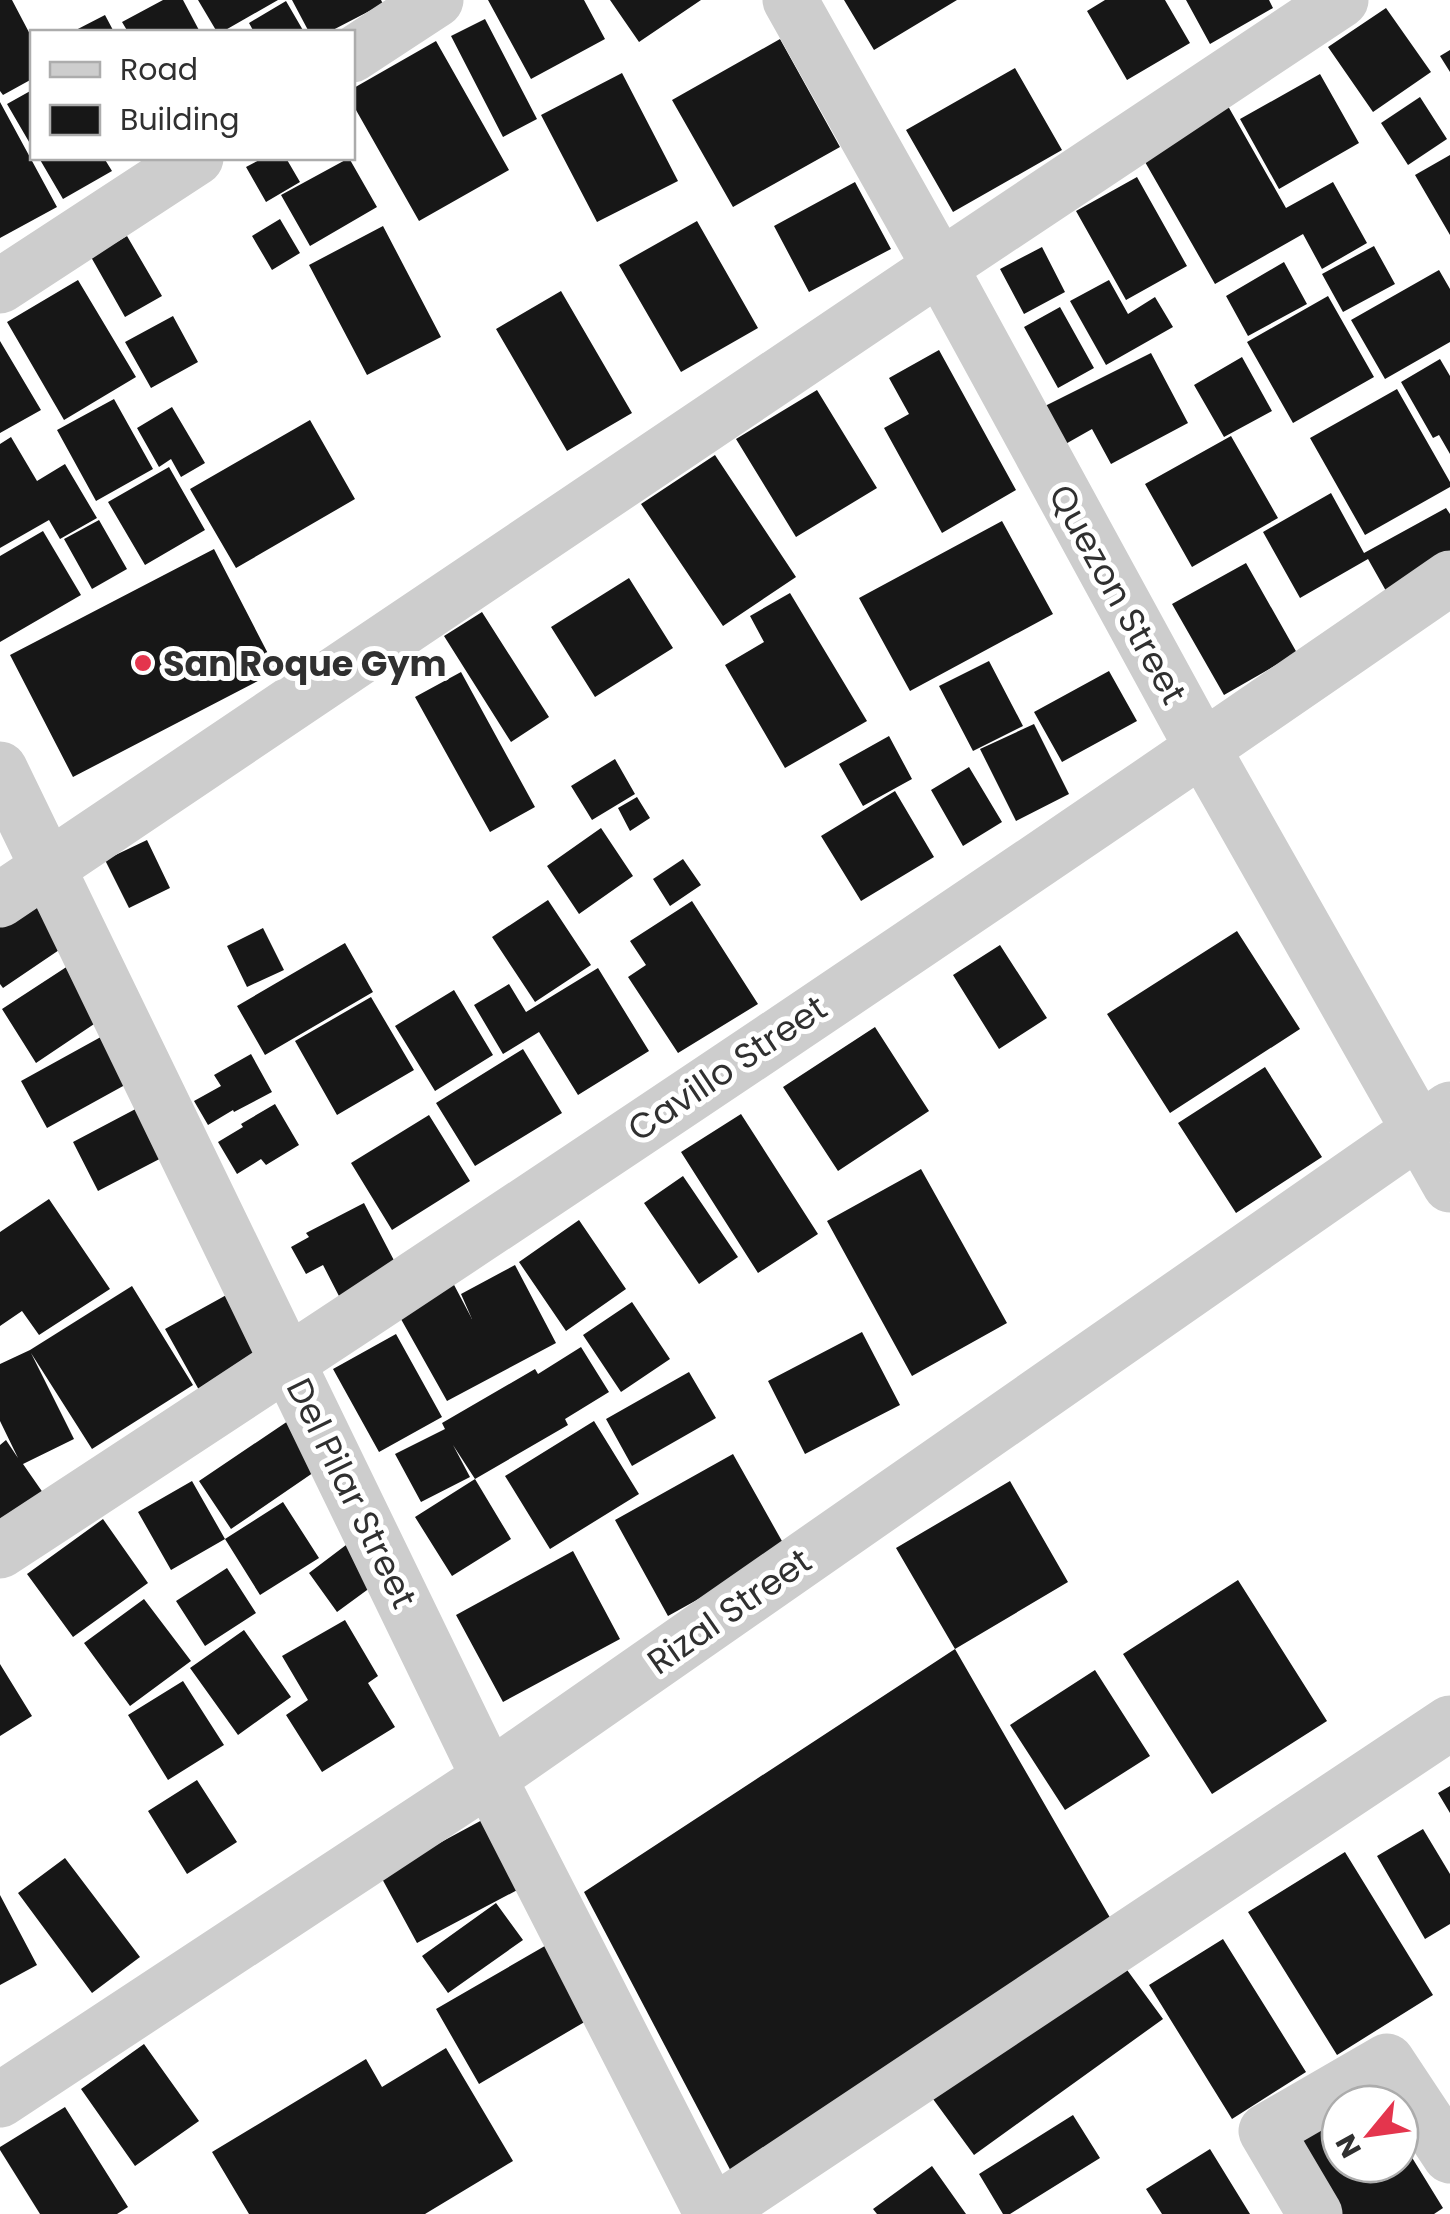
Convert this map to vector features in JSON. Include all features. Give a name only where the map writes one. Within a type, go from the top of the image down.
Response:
[{"type":"street","points":[[355,53],[436,0]]},
{"type":"street","name":"Quezon Street","points":[[790,0],[1202,749],[1435,1120],[1450,1185]]},
{"type":"street","points":[[0,900],[1341,0]]},
{"type":"street","points":[[0,286],[193,160]]},
{"type":"street","name":"Cavillo Street","points":[[0,1551],[289,1362],[1450,578]]},
{"type":"street","name":"Del Pilar Street","points":[[0,769],[489,1778],[712,2214]]},
{"type":"street","name":"Rizal Street","points":[[0,2100],[489,1778],[1435,1120]]},
{"type":"street","points":[[712,2214],[1450,1722]]},
{"type":"street","points":[[1315,2214],[1266,2130],[1387,2060],[1450,2156]]},
{"type":"building","points":[[0,0],[12,0],[30,34],[30,80],[3,95]]},
{"type":"building","points":[[163,0],[183,0],[199,30],[127,30],[122,22]]},
{"type":"building","points":[[198,0],[278,0],[226,30],[216,30]]},
{"type":"building","points":[[292,0],[381,0],[383,4],[333,30],[308,30]]},
{"type":"building","points":[[488,0],[584,0],[605,39],[531,79]]},
{"type":"building","points":[[610,0],[701,0],[639,42]]},
{"type":"building","points":[[844,0],[957,0],[874,50]]},
{"type":"building","points":[[1105,0],[1165,0],[1190,43],[1127,80],[1087,11]]},
{"type":"building","points":[[1186,0],[1269,0],[1273,8],[1210,44]]},
{"type":"building","points":[[286,1],[303,30],[253,30],[249,23]]},
{"type":"building","points":[[1386,8],[1431,72],[1373,112],[1328,47]]},
{"type":"building","points":[[105,15],[113,30],[76,30]]},
{"type":"building","points":[[485,19],[537,119],[503,137],[451,36]]},
{"type":"building","points":[[780,39],[840,147],[733,207],[672,100]]},
{"type":"building","points":[[436,41],[509,170],[419,221],[355,108],[355,87]]},
{"type":"building","points":[[1450,50],[1450,72],[1440,56]]},
{"type":"building","points":[[1015,68],[1062,150],[953,212],[906,130]]},
{"type":"building","points":[[622,73],[678,181],[597,222],[541,115]]},
{"type":"building","points":[[1320,74],[1359,143],[1279,189],[1240,119]]},
{"type":"building","points":[[30,91],[30,144],[7,104]]},
{"type":"building","points":[[1420,97],[1447,139],[1408,165],[1381,123]]},
{"type":"building","points":[[1224,99],[1286,208],[1333,182],[1367,243],[1322,269],[1303,234],[1215,284],[1137,148]]},
{"type":"building","points":[[0,102],[57,207],[0,238]]},
{"type":"building","points":[[1450,155],[1450,235],[1415,175]]},
{"type":"building","points":[[40,160],[105,160],[112,171],[63,199]]},
{"type":"building","points":[[259,160],[287,160],[300,182],[266,202],[246,167]]},
{"type":"building","points":[[350,160],[377,207],[310,246],[281,195]]},
{"type":"building","points":[[1137,177],[1187,266],[1126,300],[1076,211]]},
{"type":"building","points":[[855,182],[891,249],[809,292],[774,226]]},
{"type":"building","points":[[280,219],[300,253],[272,270],[252,236]]},
{"type":"building","points":[[697,221],[758,328],[681,372],[619,265]]},
{"type":"building","points":[[383,226],[441,337],[367,375],[309,265]]},
{"type":"building","points":[[127,236],[162,296],[125,317],[91,257]]},
{"type":"building","points":[[1374,246],[1395,284],[1343,312],[1322,274]]},
{"type":"building","points":[[1042,247],[1065,292],[1024,314],[1000,269]]},
{"type":"building","points":[[1284,262],[1307,304],[1248,336],[1226,296]]},
{"type":"building","points":[[1439,270],[1450,289],[1450,342],[1385,379],[1351,320]]},
{"type":"building","points":[[78,280],[136,377],[64,420],[7,322]]},
{"type":"building","points":[[1109,280],[1128,314],[1155,297],[1173,327],[1106,365],[1070,301]]},
{"type":"building","points":[[561,291],[632,413],[567,451],[496,329]]},
{"type":"building","points":[[1328,296],[1374,377],[1293,423],[1247,342]]},
{"type":"building","points":[[1060,307],[1094,368],[1058,388],[1024,327]]},
{"type":"building","points":[[173,316],[198,362],[151,388],[125,342]]},
{"type":"building","points":[[0,341],[41,410],[0,433]]},
{"type":"building","points":[[939,350],[1016,490],[942,533],[884,428],[909,414],[889,378]]},
{"type":"building","points":[[1151,353],[1188,423],[1111,464],[1092,429],[1062,446],[1041,408]]},
{"type":"building","points":[[1242,357],[1272,411],[1224,437],[1194,385]]},
{"type":"building","points":[[1440,359],[1450,376],[1450,454],[1439,435],[1433,438],[1401,382]]},
{"type":"building","points":[[1397,389],[1450,487],[1365,535],[1310,438]]},
{"type":"building","points":[[817,390],[877,488],[796,537],[736,439]]},
{"type":"building","points":[[114,399],[153,469],[96,501],[57,430]]},
{"type":"building","points":[[172,407],[205,463],[181,477],[171,459],[159,467],[137,428]]},
{"type":"building","points":[[310,420],[355,499],[236,568],[190,489]]},
{"type":"building","points":[[1231,436],[1278,518],[1192,567],[1145,484]]},
{"type":"building","points":[[11,437],[37,481],[65,464],[97,518],[60,539],[49,520],[0,548],[0,444]]},
{"type":"building","points":[[715,455],[796,577],[723,626],[641,504]]},
{"type":"building","points":[[169,467],[205,530],[145,565],[108,502]]},
{"type":"building","points":[[1331,493],[1364,553],[1446,508],[1450,514],[1450,564],[1390,598],[1368,559],[1300,598],[1263,532]]},
{"type":"building","points":[[99,520],[127,569],[92,589],[64,539]]},
{"type":"building","points":[[1002,521],[1053,614],[910,691],[859,598]]},
{"type":"building","points":[[43,531],[81,595],[0,642],[0,556]]},
{"type":"building","name":"San Roque Gym","points":[[214,549],[277,671],[73,777],[10,655]]},
{"type":"building","points":[[1246,563],[1297,653],[1224,695],[1172,604]]},
{"type":"building","points":[[629,578],[673,648],[595,697],[551,627]]},
{"type":"building","points":[[790,593],[867,721],[785,768],[725,665],[764,642],[750,616]]},
{"type":"building","points":[[482,612],[549,717],[511,742],[444,636]]},
{"type":"building","points":[[989,661],[1023,726],[973,751],[939,686]]},
{"type":"building","points":[[1109,671],[1137,721],[1062,762],[1034,712]]},
{"type":"building","points":[[461,672],[535,807],[490,832],[415,697]]},
{"type":"building","points":[[1034,724],[1069,794],[1016,821],[980,749]]},
{"type":"building","points":[[889,736],[912,779],[863,806],[839,764]]},
{"type":"building","points":[[615,759],[635,794],[592,820],[571,786]]},
{"type":"building","points":[[969,767],[1002,822],[963,846],[931,790]]},
{"type":"building","points":[[895,791],[934,857],[861,901],[821,836]]},
{"type":"building","points":[[637,797],[650,818],[630,831],[618,808]]},
{"type":"building","points":[[601,828],[633,876],[579,914],[547,866]]},
{"type":"building","points":[[147,840],[170,888],[129,908],[105,860]]},
{"type":"building","points":[[683,859],[701,885],[670,906],[653,879]]},
{"type":"building","points":[[30,895],[65,946],[3,988],[0,916]]},
{"type":"building","points":[[548,900],[591,965],[535,1002],[492,937]]},
{"type":"building","points":[[692,901],[758,1004],[678,1053],[628,977],[646,965],[630,941]]},
{"type":"building","points":[[263,928],[284,970],[247,987],[227,946]]},
{"type":"building","points":[[1237,931],[1300,1029],[1170,1113],[1107,1014]]},
{"type":"building","points":[[345,943],[373,992],[265,1055],[237,1006]]},
{"type":"building","points":[[1000,945],[1047,1018],[999,1049],[953,975]]},
{"type":"building","points":[[71,964],[106,1016],[36,1063],[2,1009]]},
{"type":"building","points":[[598,968],[649,1051],[578,1095],[539,1032],[503,1054],[474,1005],[509,984],[526,1012]]},
{"type":"building","points":[[454,990],[493,1055],[435,1091],[395,1026]]},
{"type":"building","points":[[371,997],[414,1070],[337,1115],[295,1041]]},
{"type":"building","points":[[875,1027],[929,1111],[838,1171],[783,1087]]},
{"type":"building","points":[[108,1033],[134,1080],[47,1128],[21,1081]]},
{"type":"building","points":[[523,1049],[562,1113],[475,1166],[436,1103]]},
{"type":"building","points":[[251,1054],[272,1092],[208,1125],[194,1101],[221,1086],[214,1075]]},
{"type":"building","points":[[1265,1067],[1322,1157],[1236,1213],[1178,1123]]},
{"type":"building","points":[[145,1104],[171,1153],[98,1191],[73,1142]]},
{"type":"building","points":[[275,1104],[299,1145],[266,1165],[261,1159],[237,1174],[218,1142]]},
{"type":"building","points":[[741,1114],[818,1234],[758,1273],[681,1152]]},
{"type":"building","points":[[429,1115],[470,1181],[392,1230],[351,1163]]},
{"type":"building","points":[[921,1169],[1007,1323],[912,1376],[827,1221]]},
{"type":"building","points":[[683,1176],[738,1257],[699,1284],[644,1203]]},
{"type":"building","points":[[49,1199],[110,1289],[39,1335],[22,1311],[0,1326],[0,1232]]},
{"type":"building","points":[[364,1203],[398,1268],[340,1298],[323,1265],[306,1274],[291,1247],[309,1237],[306,1233]]},
{"type":"building","points":[[579,1220],[626,1289],[566,1331],[519,1262]]},
{"type":"building","points":[[515,1265],[556,1343],[447,1401],[397,1312],[452,1281],[472,1319],[461,1294]]},
{"type":"building","points":[[132,1286],[193,1385],[92,1449],[31,1353],[74,1439],[23,1464],[48,1500],[0,1534],[0,1445],[6,1440],[18,1458],[0,1421],[0,1364],[30,1350]]},
{"type":"building","points":[[239,1288],[278,1358],[204,1399],[165,1329]]},
{"type":"building","points":[[632,1302],[670,1359],[621,1392],[583,1335]]},
{"type":"building","points":[[862,1332],[900,1405],[805,1454],[768,1381]]},
{"type":"building","points":[[396,1334],[442,1417],[379,1452],[333,1369]]},
{"type":"building","points":[[581,1347],[609,1392],[565,1419],[568,1425],[475,1479],[453,1445],[470,1477],[421,1502],[395,1454],[445,1429],[442,1423],[535,1369],[538,1374]]},
{"type":"building","points":[[689,1372],[716,1418],[632,1466],[606,1419]]},
{"type":"building","points":[[291,1419],[323,1466],[231,1529],[199,1481]]},
{"type":"building","points":[[594,1421],[639,1494],[550,1549],[505,1476]]},
{"type":"building","points":[[733,1454],[787,1550],[668,1616],[615,1520]]},
{"type":"building","points":[[475,1479],[511,1539],[452,1576],[415,1517]]},
{"type":"building","points":[[192,1481],[225,1539],[171,1570],[138,1512]]},
{"type":"building","points":[[1010,1481],[1068,1582],[955,1649],[896,1548]]},
{"type":"building","points":[[283,1502],[319,1558],[260,1595],[225,1539]]},
{"type":"building","points":[[103,1519],[148,1583],[73,1637],[27,1574]]},
{"type":"building","points":[[350,1542],[378,1582],[337,1612],[309,1573]]},
{"type":"building","points":[[573,1551],[620,1639],[503,1702],[456,1615]]},
{"type":"building","points":[[227,1568],[256,1613],[205,1646],[176,1601]]},
{"type":"building","points":[[1238,1580],[1327,1721],[1212,1794],[1123,1654]]},
{"type":"building","points":[[144,1599],[191,1661],[130,1706],[84,1643]]},
{"type":"building","points":[[345,1620],[378,1676],[368,1683],[395,1727],[322,1772],[286,1715],[308,1700],[282,1656]]},
{"type":"building","points":[[244,1630],[291,1697],[238,1735],[190,1668]]},
{"type":"building","points":[[955,1649],[1112,1921],[735,2179],[584,1892]]},
{"type":"building","points":[[0,1664],[32,1716],[0,1736]]},
{"type":"building","points":[[1095,1670],[1150,1756],[1065,1810],[1010,1725]]},
{"type":"building","points":[[183,1681],[224,1745],[168,1780],[128,1715]]},
{"type":"building","points":[[197,1780],[237,1842],[187,1874],[148,1811]]},
{"type":"building","points":[[1450,1786],[1450,1813],[1438,1793]]},
{"type":"building","points":[[484,1819],[521,1888],[417,1943],[380,1875]]},
{"type":"building","points":[[1423,1829],[1450,1874],[1450,1924],[1425,1939],[1377,1856]]},
{"type":"building","points":[[1345,1852],[1433,1995],[1337,2055],[1248,1912]]},
{"type":"building","points":[[65,1858],[140,1957],[92,1993],[18,1893]]},
{"type":"building","points":[[0,1895],[37,1965],[0,1985]]},
{"type":"building","points":[[496,1903],[523,1940],[448,1993],[422,1956]]},
{"type":"building","points":[[1223,1939],[1306,2072],[1232,2119],[1149,1985]]},
{"type":"building","points":[[550,1943],[593,2017],[479,2084],[436,2009]]},
{"type":"building","points":[[1122,1963],[1163,2019],[974,2155],[933,2099]]},
{"type":"building","points":[[144,2044],[199,2121],[135,2166],[81,2089]]},
{"type":"building","points":[[446,2048],[513,2161],[425,2214],[249,2214],[212,2152],[366,2059],[382,2087]]},
{"type":"building","points":[[65,2107],[128,2207],[117,2214],[40,2214],[0,2150]]},
{"type":"building","points":[[1073,2115],[1100,2158],[1010,2214],[1003,2214],[979,2174]]},
{"type":"building","points":[[1320,2128],[1320,2182],[1296,2143]]},
{"type":"building","points":[[1210,2149],[1250,2214],[1162,2214],[1146,2189]]},
{"type":"building","points":[[932,2166],[966,2214],[877,2214],[873,2209]]},
{"type":"building","points":[[1420,2171],[1443,2208],[1434,2214],[1340,2214],[1321,2184],[1420,2184]]},
{"type":"place","name":"San Roque Gym","points":[[143,663]]}]
